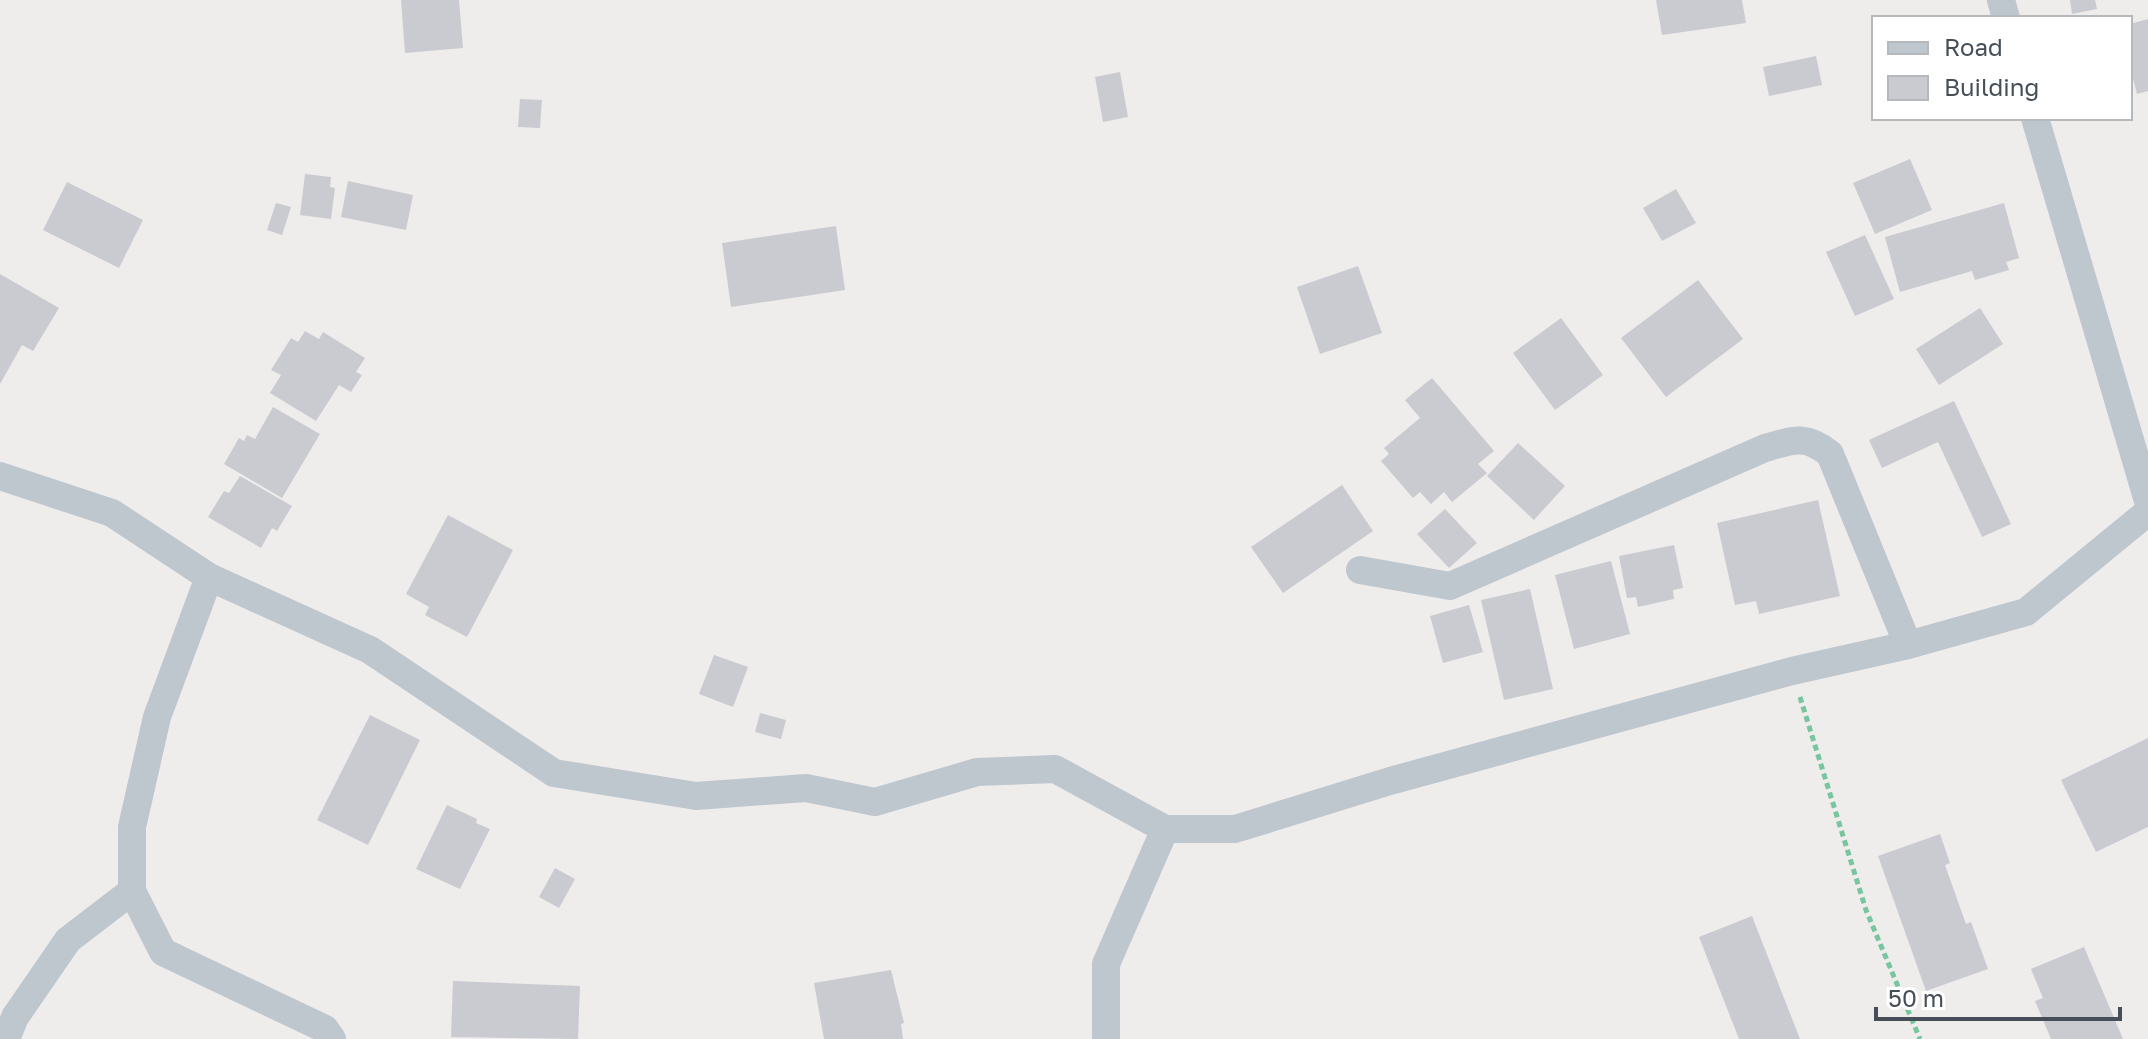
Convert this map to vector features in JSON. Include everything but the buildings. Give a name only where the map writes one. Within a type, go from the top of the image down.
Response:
[{"type":"street","points":[[2036,120],[2148,501]]},
{"type":"street","points":[[1360,570],[1450,586],[1765,448],[1798,439],[1816,443],[1830,454],[1908,645]]},
{"type":"street","points":[[0,476],[112,513],[209,577],[370,650],[554,773],[696,796],[806,788],[875,802],[977,772],[1055,769],[1165,829],[1235,829],[1390,781],[1792,671],[1908,645],[2026,612],[2148,512]]},
{"type":"street","points":[[209,577],[157,717],[132,827],[132,891],[163,952],[325,1029],[332,1039]]},
{"type":"street","points":[[1106,1039],[1106,964],[1165,829]]},
{"type":"street","points":[[6,1039],[15,1017],[68,940],[132,891]]},
{"type":"path","points":[[1792,671],[1866,910],[1920,1039]]}]
